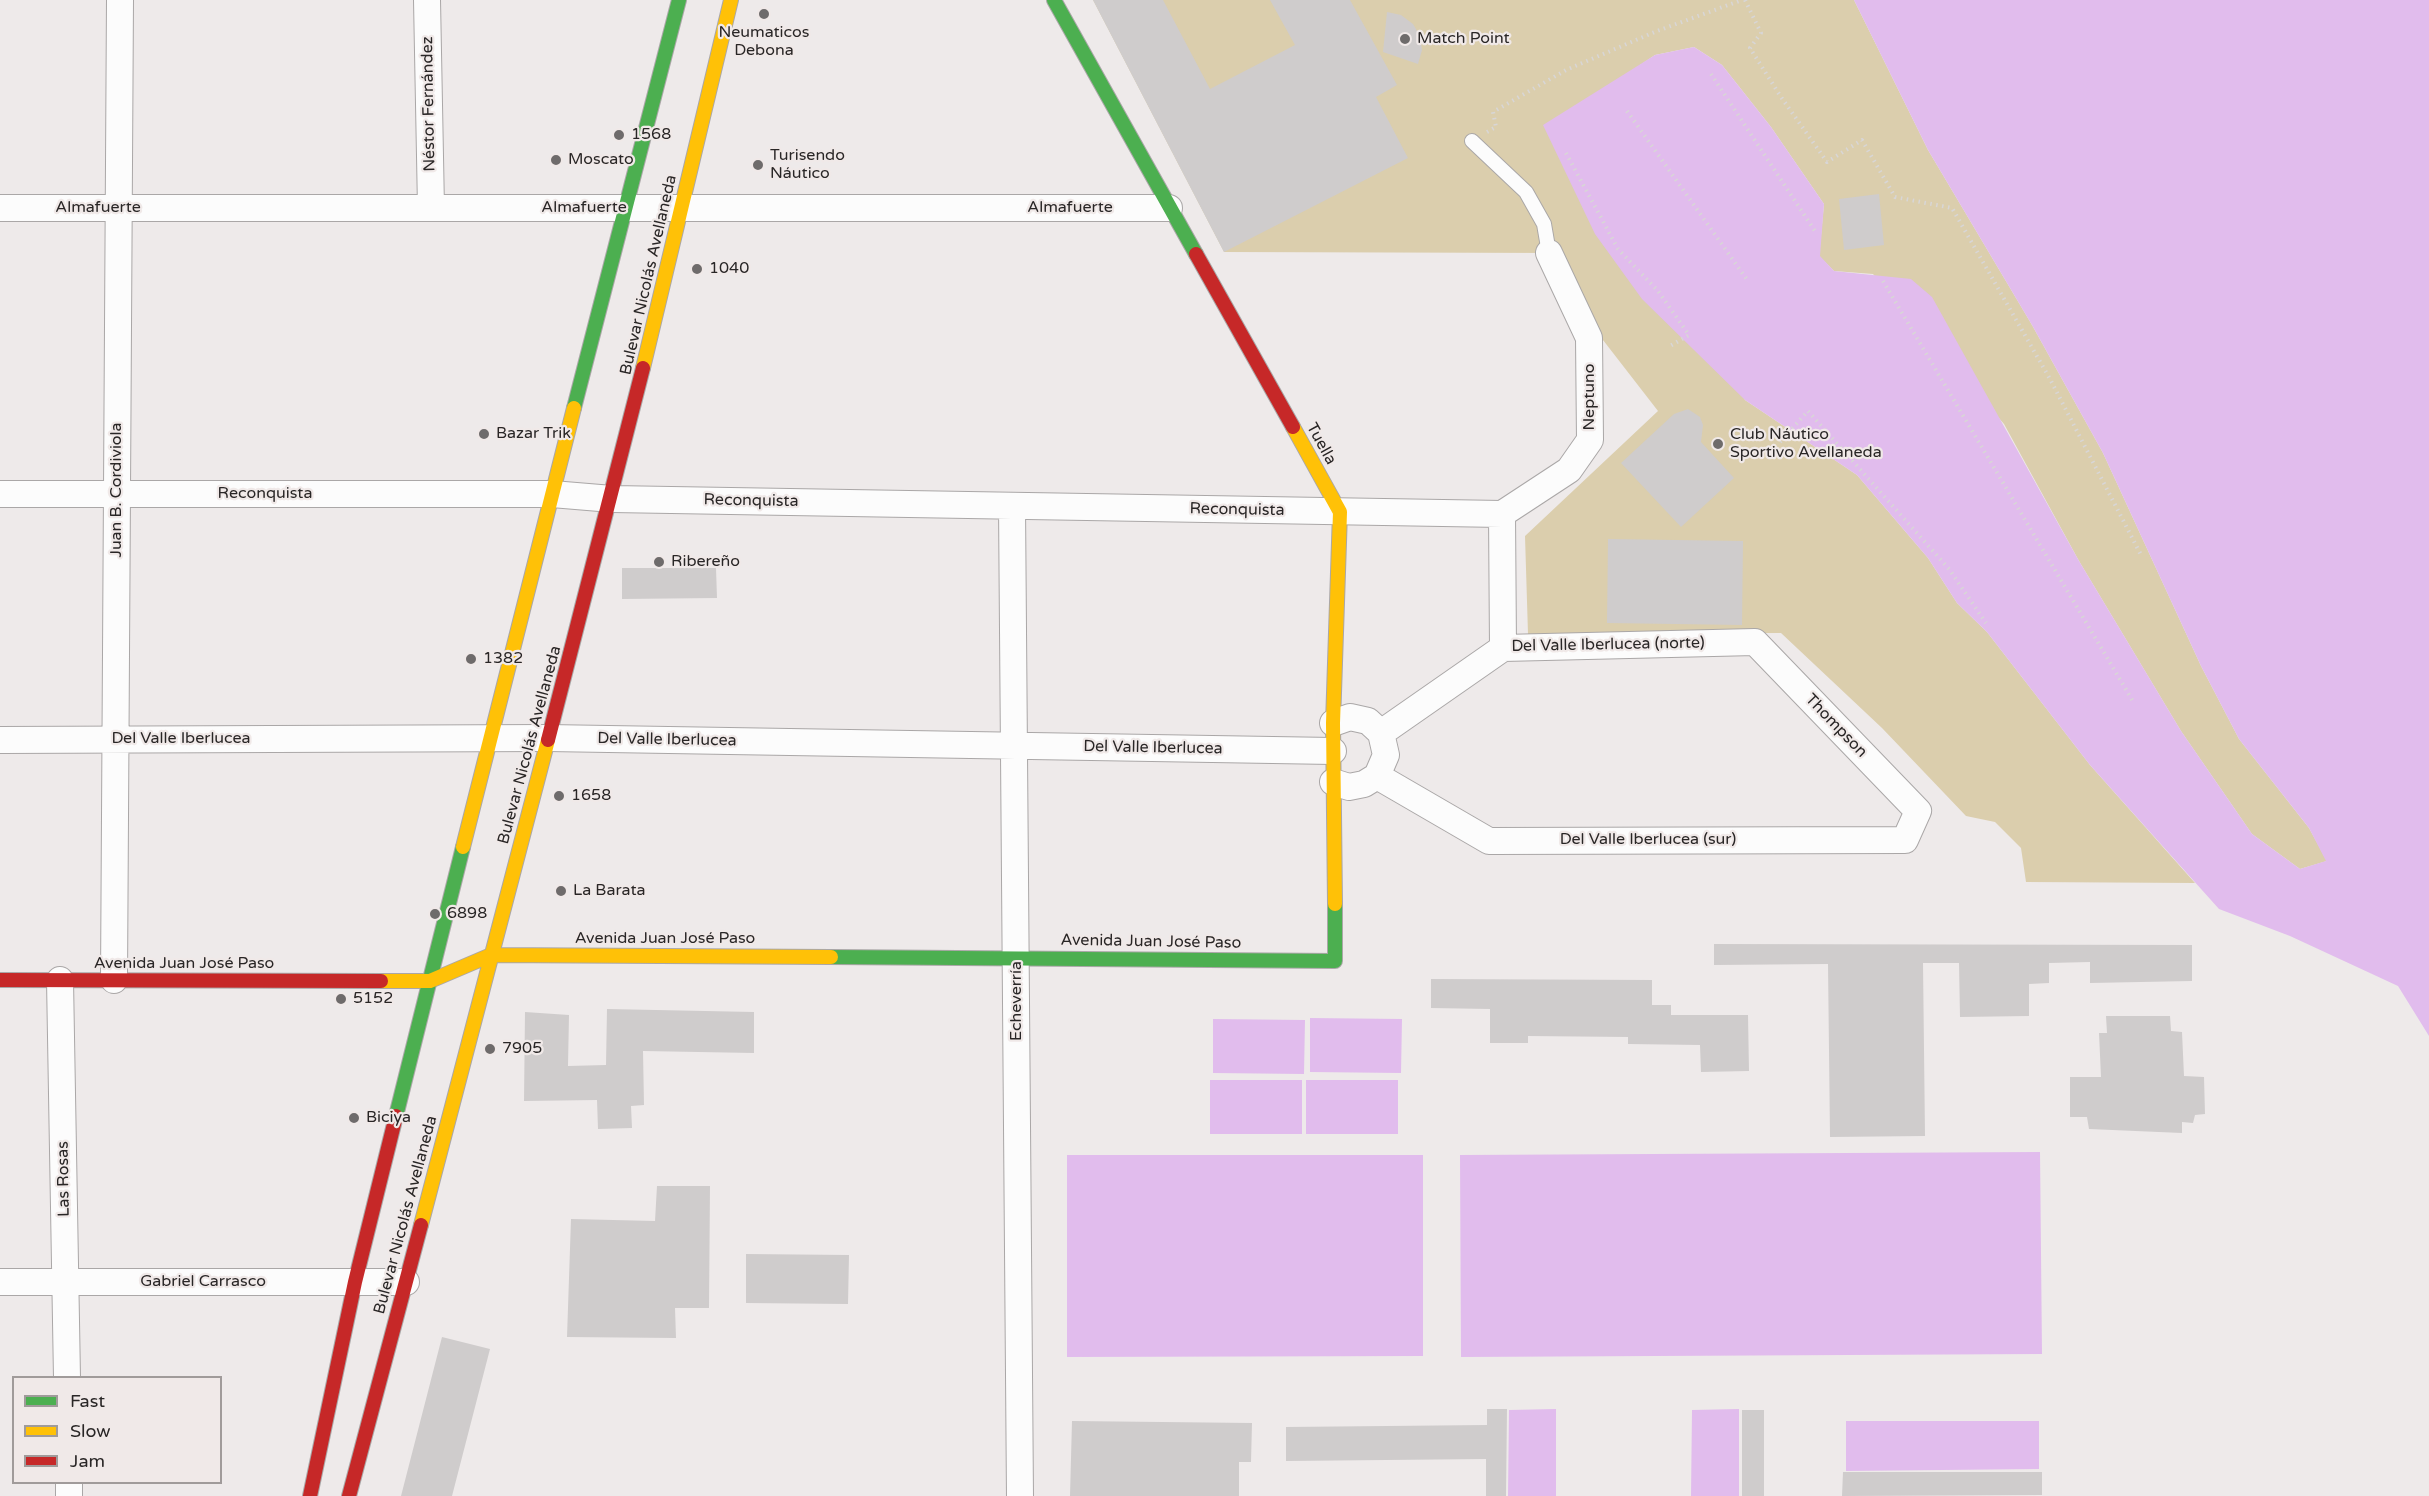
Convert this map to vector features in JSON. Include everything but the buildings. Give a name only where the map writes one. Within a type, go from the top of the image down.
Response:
[{"type":"main road","name":"Bulevar Nicolás Avellaneda","points":[[310,1496],[355,1282],[490,738],[679,0]]},
{"type":"main road","name":"Bulevar Nicolás Avellaneda","points":[[349,1496],[612,499],[731,0]]},
{"type":"main road","name":"Tuella","points":[[1054,0],[1340,512]]},
{"type":"main road","points":[[1333,782],[1340,512]]},
{"type":"main road","name":"Avenida Juan José Paso","points":[[0,980],[430,981],[492,955],[1335,961],[1333,782]]},
{"type":"street","name":"Juan B. Cordiviola","points":[[114,980],[120,0]]},
{"type":"street","name":"Néstor Fernández","points":[[427,0],[431,208]]},
{"type":"street","name":"Almafuerte","points":[[0,207],[1169,208]]},
{"type":"street","name":"Neptuno","points":[[1502,514],[1569,470],[1590,440],[1590,338],[1549,253]]},
{"type":"street","name":"Reconquista","points":[[0,494],[552,494],[612,499],[1502,514]]},
{"type":"street","name":"Echeverría","points":[[1012,506],[1020,1496]]},
{"type":"street","points":[[1502,514],[1503,648]]},
{"type":"street","name":"Del Valle Iberlucea (norte)","points":[[1381,733],[1503,648],[1755,642]]},
{"type":"street","name":"Thompson","points":[[1755,642],[1918,811]]},
{"type":"street","points":[[1333,723],[1350,717],[1368,721],[1381,733],[1386,755],[1377,776],[1364,784],[1349,787],[1333,782]]},
{"type":"street","name":"Del Valle Iberlucea","points":[[0,740],[548,738],[1333,751]]},
{"type":"street","name":"Del Valle Iberlucea (sur)","points":[[1377,776],[1489,841],[1905,840],[1918,811]]},
{"type":"street","name":"Las Rosas","points":[[60,980],[67,1376]]},
{"type":"street","name":"Gabriel Carrasco","points":[[0,1282],[406,1282]]},
{"type":"lane","name":"Neptuno","points":[[1472,141],[1526,192],[1544,224],[1549,253]]},
{"type":"path","points":[[1472,141],[1496,127],[1493,112],[1566,70],[1658,31],[1744,0],[1761,33],[1750,48],[1827,162],[1862,140],[1895,197],[1952,208],[2050,379],[2141,555]]},
{"type":"path","points":[[1711,74],[1815,231]]},
{"type":"path","points":[[1627,111],[1748,281]]},
{"type":"path","points":[[1566,153],[1618,249],[1658,291],[1689,335],[1670,346]]},
{"type":"path","points":[[1882,281],[2134,702]]},
{"type":"path","points":[[1780,442],[1808,411],[1949,569],[1986,623]]},
{"type":"shaded area","name":"Club Náutico Sportivo Avellaneda","points":[[1093,0],[1854,0],[1928,150],[2032,325],[2103,453],[2201,666],[2239,739],[2309,828],[2327,861],[2300,869],[2252,834],[2181,731],[2079,561],[2004,424],[1873,274],[1834,271],[1819,256],[1824,204],[1771,127],[1722,65],[1694,47],[1655,55],[1621,78],[1745,400],[1857,475],[1928,558],[1957,603],[1987,632],[2090,765],[2195,883],[2026,882],[2021,848],[1995,822],[1966,816],[1882,728],[1781,633],[1528,634],[1525,536],[1658,411],[1596,331],[1556,253],[1224,252]]},
{"type":"shaded area","points":[[1854,0],[2429,0],[2429,1036],[2398,986],[2290,936],[2219,909],[2090,765],[1987,632],[1957,603],[1928,558],[1857,475],[1745,400],[1642,299],[1595,234],[1543,125],[1655,55],[1694,47],[1722,65],[1771,127],[1824,204],[1820,256],[1834,271],[1911,279],[1932,297],[2079,561],[2181,731],[2252,834],[2300,869],[2326,861],[2309,828],[2239,739],[2201,666],[2103,453],[2032,325],[1928,150]]},
{"type":"shaded area","points":[[1310,1018],[1402,1019],[1401,1073],[1310,1072]]},
{"type":"shaded area","points":[[1213,1019],[1305,1020],[1304,1074],[1213,1073]]},
{"type":"shaded area","points":[[1210,1080],[1302,1080],[1302,1134],[1210,1134]]},
{"type":"shaded area","points":[[1306,1080],[1398,1080],[1398,1134],[1306,1134]]},
{"type":"shaded area","points":[[2040,1152],[2042,1354],[1461,1357],[1460,1155]]},
{"type":"shaded area","points":[[1067,1155],[1423,1155],[1423,1356],[1067,1357]]},
{"type":"shaded area","points":[[1556,1409],[1556,1496],[1508,1496],[1509,1410]]},
{"type":"shaded area","points":[[1739,1409],[1739,1496],[1691,1496],[1692,1410]]},
{"type":"shaded area","points":[[1846,1421],[2039,1421],[2039,1469],[1846,1471]]},
{"type":"traffic: fast","points":[[574,408],[679,0]]},
{"type":"traffic: fast","points":[[1054,0],[1196,254]]},
{"type":"traffic: fast","points":[[396,1116],[463,847]]},
{"type":"traffic: fast","points":[[831,957],[1335,961],[1335,904]]},
{"type":"traffic: slow","points":[[643,368],[731,0]]},
{"type":"traffic: slow","points":[[463,847],[574,408]]},
{"type":"traffic: slow","points":[[1293,427],[1340,512],[1333,723],[1335,904]]},
{"type":"traffic: slow","points":[[421,1225],[548,740]]},
{"type":"traffic: slow","points":[[381,981],[430,981],[491,955],[831,957]]},
{"type":"traffic: jam","points":[[1196,254],[1293,427]]},
{"type":"traffic: jam","points":[[548,740],[643,368]]},
{"type":"traffic: jam","points":[[0,980],[381,981]]},
{"type":"traffic: jam","points":[[310,1496],[355,1282],[396,1116]]},
{"type":"traffic: jam","points":[[349,1496],[421,1225]]},
{"type":"place","name":"Neumaticos Debona","points":[[764,14]]},
{"type":"place","name":"Match Point","points":[[1405,39]]},
{"type":"place","name":"1568","points":[[619,135]]},
{"type":"place","name":"Moscato","points":[[556,160]]},
{"type":"place","name":"Turisendo Náutico","points":[[758,165]]},
{"type":"place","name":"1040","points":[[697,269]]},
{"type":"place","name":"Bazar Trik","points":[[484,434]]},
{"type":"place","name":"Club Náutico Sportivo Avellaneda","points":[[1718,444]]},
{"type":"place","name":"Ribereño","points":[[659,562]]},
{"type":"place","name":"1382","points":[[471,659]]},
{"type":"place","name":"1658","points":[[559,796]]},
{"type":"place","name":"La Barata","points":[[561,891]]},
{"type":"place","name":"6898","points":[[435,914]]},
{"type":"place","name":"5152","points":[[341,999]]},
{"type":"place","name":"7905","points":[[490,1049]]},
{"type":"place","name":"Biciya","points":[[354,1118]]}]
